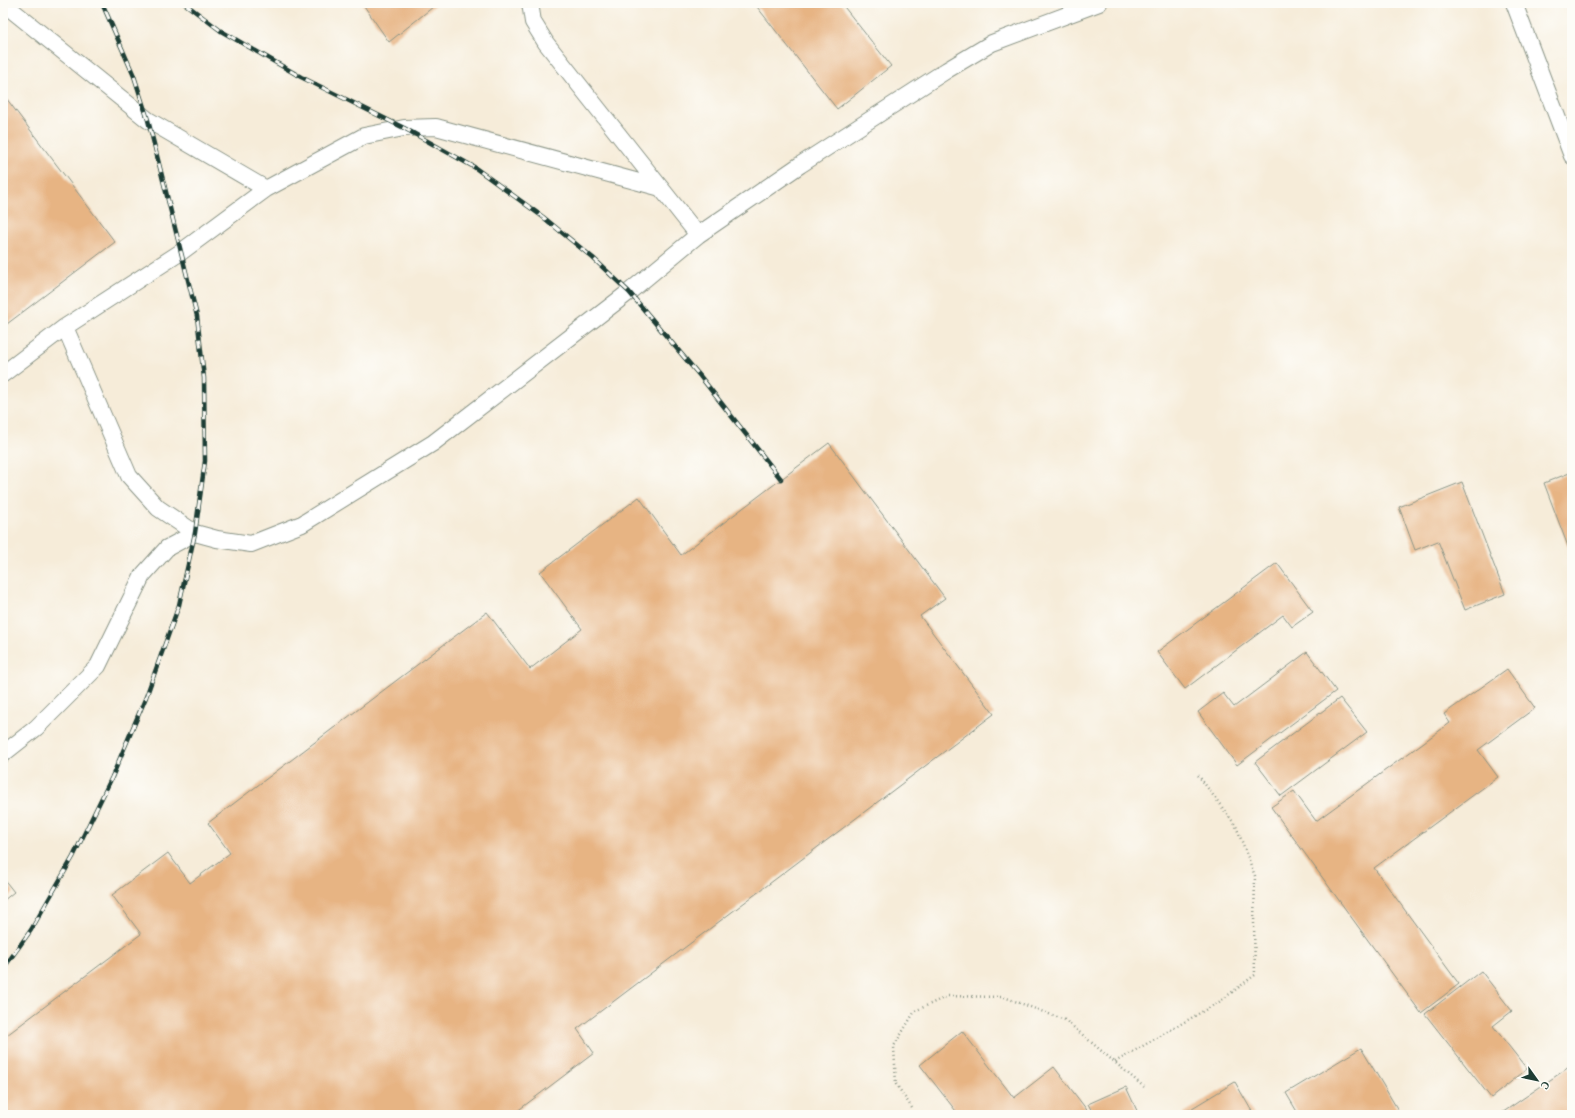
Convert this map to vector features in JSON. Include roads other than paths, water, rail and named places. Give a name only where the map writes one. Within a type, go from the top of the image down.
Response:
[{"type":"lane","points":[[3,3],[148,120],[266,189]]},
{"type":"lane","points":[[530,3],[533,22],[546,43],[698,235]]},
{"type":"lane","points":[[65,327],[129,476],[158,508],[195,533],[251,544],[302,524],[433,443],[629,292],[698,235],[820,152],[947,70],[992,43],[1099,3]]},
{"type":"lane","points":[[1514,3],[1572,156]]},
{"type":"lane","points":[[3,374],[65,327],[181,252],[266,189],[364,136],[404,128],[436,127],[661,188]]},
{"type":"lane","points":[[3,754],[36,728],[98,666],[142,576],[168,548],[195,533]]},
{"type":"railway","points":[[3,969],[31,930],[73,857],[112,777],[146,697],[179,605],[195,533],[205,461],[204,378],[197,316],[148,120],[134,76],[102,3]]},
{"type":"railway","points":[[184,3],[221,31],[301,77],[404,128],[474,167],[543,217],[593,258],[629,292],[700,376],[781,479]]}]
